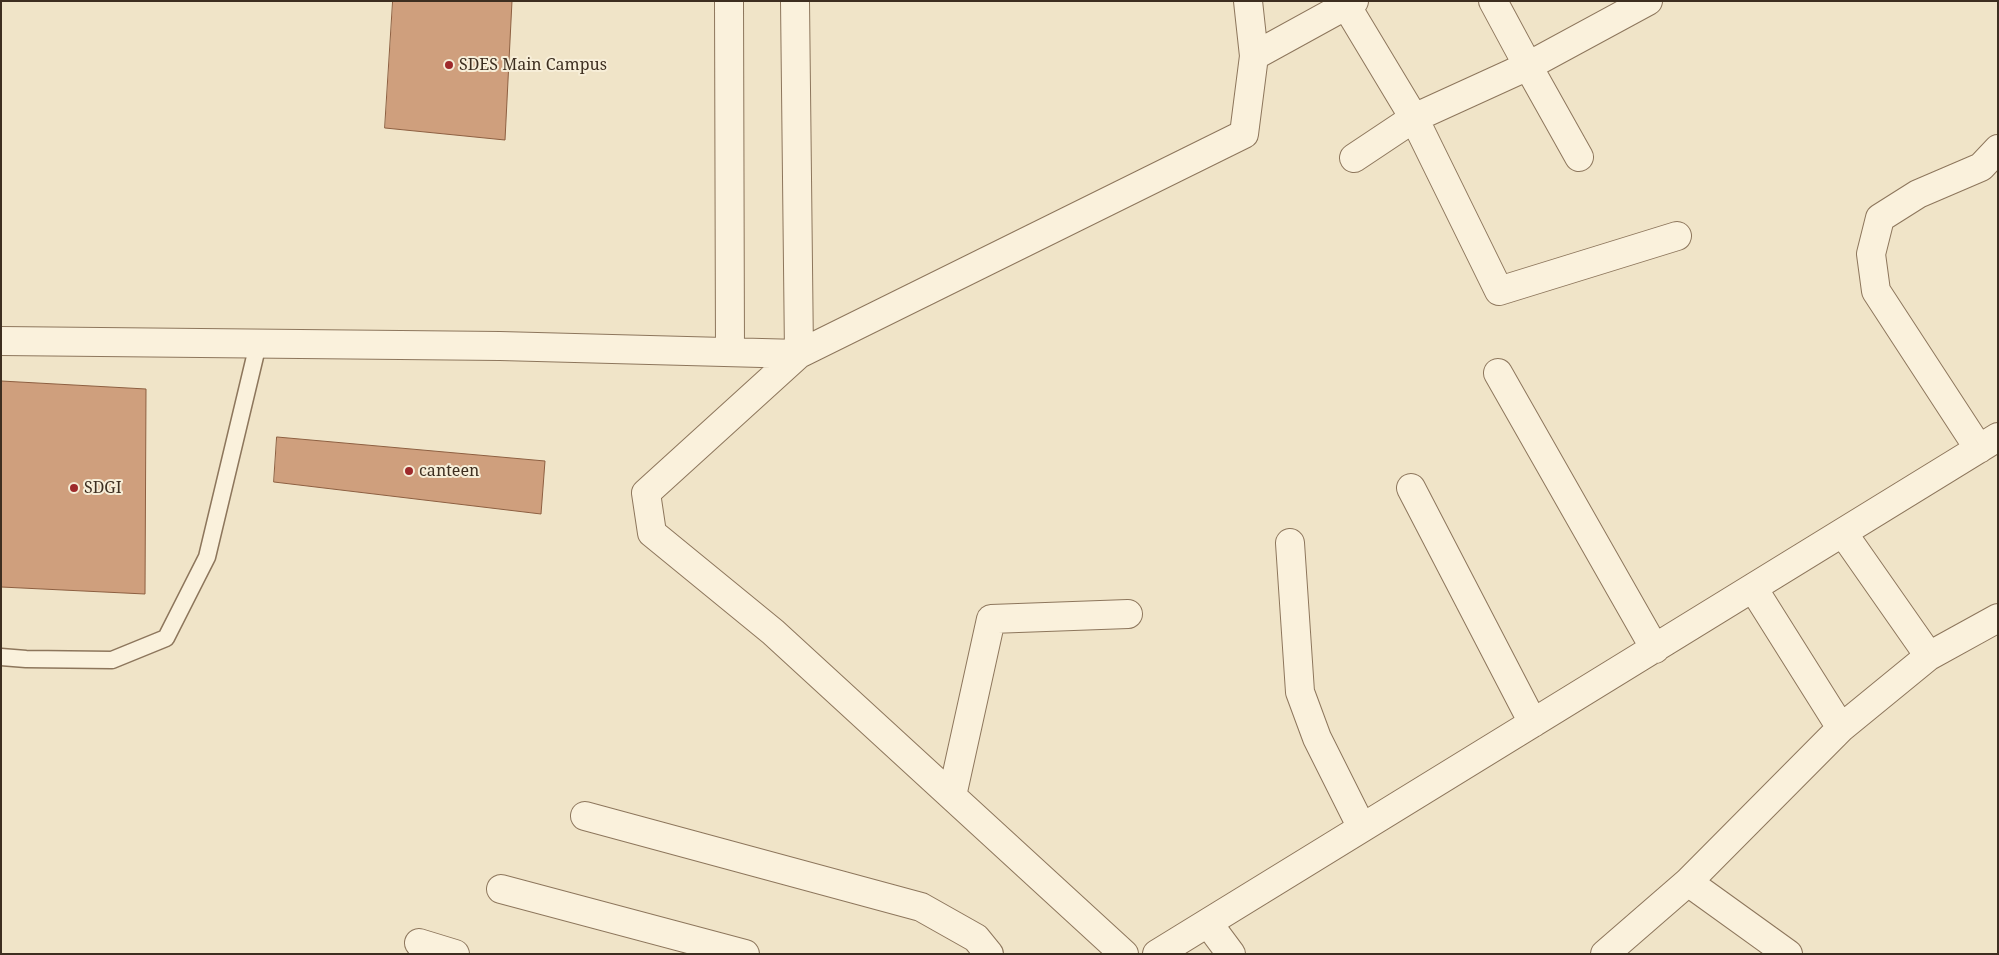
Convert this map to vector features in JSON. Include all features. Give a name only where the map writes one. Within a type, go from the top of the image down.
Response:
[{"type":"street","points":[[729,1],[730,352]]},
{"type":"street","points":[[795,1],[799,354]]},
{"type":"street","points":[[1124,954],[773,632],[652,533],[646,493],[799,354],[1244,134],[1254,56],[1248,1]]},
{"type":"street","points":[[1493,1],[1579,157]]},
{"type":"street","points":[[1354,158],[1414,118],[1528,66],[1648,1]]},
{"type":"street","points":[[1254,56],[1350,3],[1414,118],[1500,291],[1677,236]]},
{"type":"street","points":[[1157,954],[1988,443],[1876,291],[1871,254],[1880,218],[1918,194],[1980,167],[1998,150]]},
{"type":"street","points":[[1,341],[500,346],[799,354]]},
{"type":"street","points":[[1498,373],[1655,649]]},
{"type":"street","points":[[1411,488],[1533,723]]},
{"type":"street","points":[[1843,533],[1929,656]]},
{"type":"street","points":[[1290,542],[1300,692],[1317,738],[1362,828]]},
{"type":"street","points":[[1753,588],[1841,728]]},
{"type":"street","points":[[952,796],[991,619],[1128,614]]},
{"type":"street","points":[[1605,954],[1688,882],[1841,728],[1929,656],[1998,618]]},
{"type":"street","points":[[585,816],[921,907],[976,938],[989,954]]},
{"type":"street","points":[[1688,882],[1788,954]]},
{"type":"street","points":[[501,889],[745,954]]},
{"type":"street","points":[[1208,923],[1231,954]]},
{"type":"street","points":[[420,943],[455,954]]},
{"type":"lane","points":[[1,657],[112,660],[166,638],[207,557],[258,344]]},
{"type":"building","name":"SDES Main Campus","points":[[393,1],[512,1],[505,140],[385,128]]},
{"type":"building","name":"SDGI","points":[[1,381],[146,389],[145,594],[1,587]]},
{"type":"building","name":"canteen","points":[[277,437],[545,461],[541,514],[274,482]]},
{"type":"place","name":"SDES Main Campus","points":[[449,65]]},
{"type":"place","name":"canteen","points":[[409,471]]},
{"type":"place","name":"SDGI","points":[[74,488]]}]
